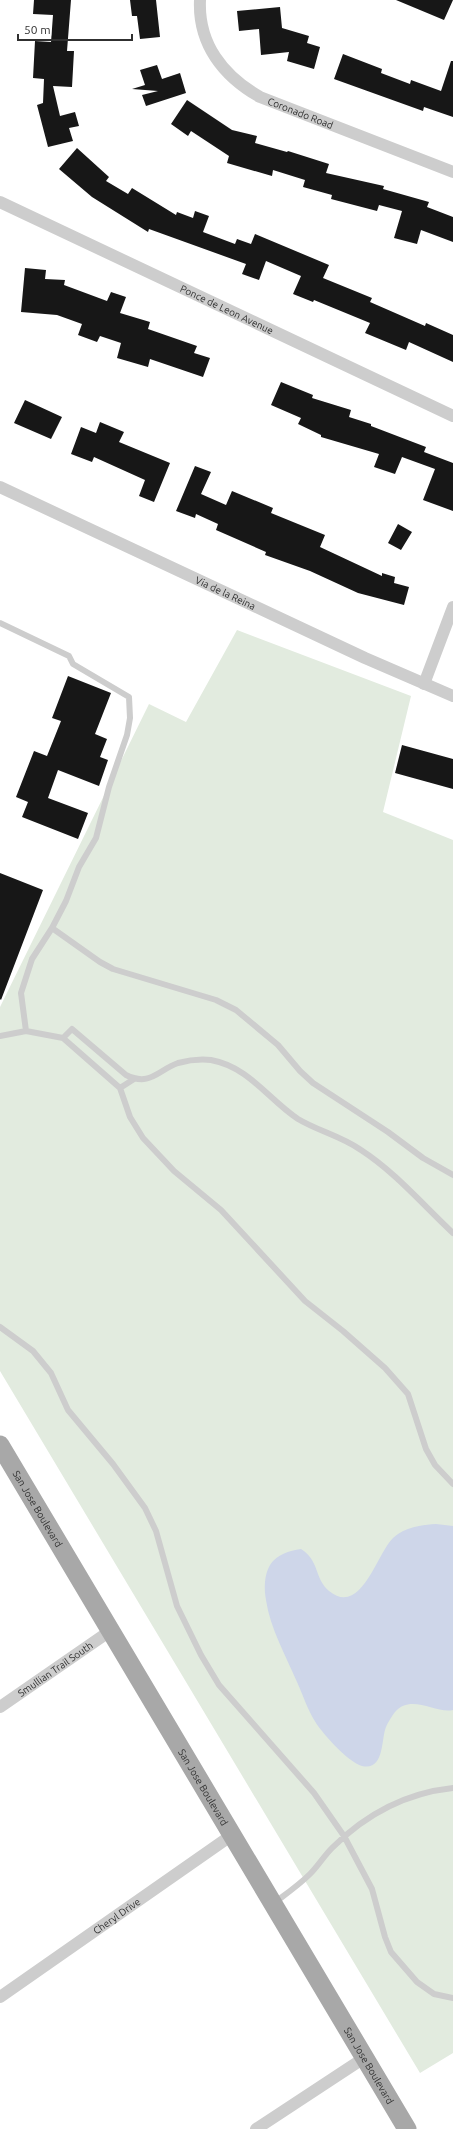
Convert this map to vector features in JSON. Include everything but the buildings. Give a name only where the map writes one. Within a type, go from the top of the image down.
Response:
[{"type":"main road","name":"San Jose Boulevard","points":[[0,1447],[407,2129]]},
{"type":"street","name":"Coronado Road","points":[[200,0],[202,27],[209,44],[217,60],[241,86],[260,97],[453,172]]},
{"type":"street","name":"Ponce de Leon Avenue","points":[[0,202],[453,416]]},
{"type":"street","name":"Via de la Reina","points":[[0,486],[365,658],[453,696]]},
{"type":"street","points":[[424,684],[453,607]]},
{"type":"street","name":"Smullian Trail South","points":[[0,1707],[110,1631]]},
{"type":"street","name":"Cheryl Drive","points":[[0,1997],[232,1835]]},
{"type":"street","points":[[256,2129],[364,2058]]},
{"type":"lane","points":[[0,624],[69,656],[73,664],[129,697],[130,718],[127,735],[109,787],[96,838],[79,867],[66,901],[52,928],[32,959],[21,993],[26,1031]]},
{"type":"lane","points":[[52,928],[100,962],[113,969],[216,1000],[236,1010],[278,1045],[300,1071],[313,1083],[388,1132],[423,1158],[453,1175]]},
{"type":"lane","points":[[63,1038],[72,1029],[126,1075],[134,1079],[144,1080],[156,1076],[177,1064],[193,1060],[211,1060],[230,1066],[263,1087],[285,1109],[299,1119],[341,1138],[361,1150],[386,1169],[453,1233]]},
{"type":"lane","points":[[0,1036],[26,1031],[63,1038],[120,1088],[130,1117],[143,1138],[174,1170],[221,1210],[305,1301],[343,1331],[385,1368],[408,1394],[426,1449],[435,1465],[453,1484]]},
{"type":"lane","points":[[90,1062],[99,1052]]},
{"type":"lane","points":[[120,1088],[134,1079]]},
{"type":"lane","points":[[0,1327],[33,1351],[51,1373],[68,1410],[113,1464],[145,1508],[156,1532],[177,1606],[201,1655],[219,1685],[314,1792],[344,1836],[372,1889],[385,1937],[391,1952],[417,1982],[434,1994],[453,1998]]},
{"type":"lane","points":[[273,1904],[309,1874],[344,1836],[390,1805],[412,1796],[453,1788]]},
{"type":"shaded area","points":[[237,630],[411,696],[383,812],[453,840],[453,2053],[420,2073],[0,1371],[0,1007],[149,704],[186,722]]},
{"type":"water","points":[[436,1524],[453,1526],[453,1710],[439,1709],[416,1704],[408,1704],[401,1707],[395,1712],[387,1725],[384,1732],[381,1752],[375,1764],[362,1766],[350,1759],[330,1741],[310,1713],[271,1621],[265,1591],[267,1573],[270,1565],[276,1558],[288,1552],[301,1549],[311,1559],[321,1581],[329,1591],[340,1597],[350,1596],[359,1590],[367,1581],[393,1538],[408,1529]]}]
